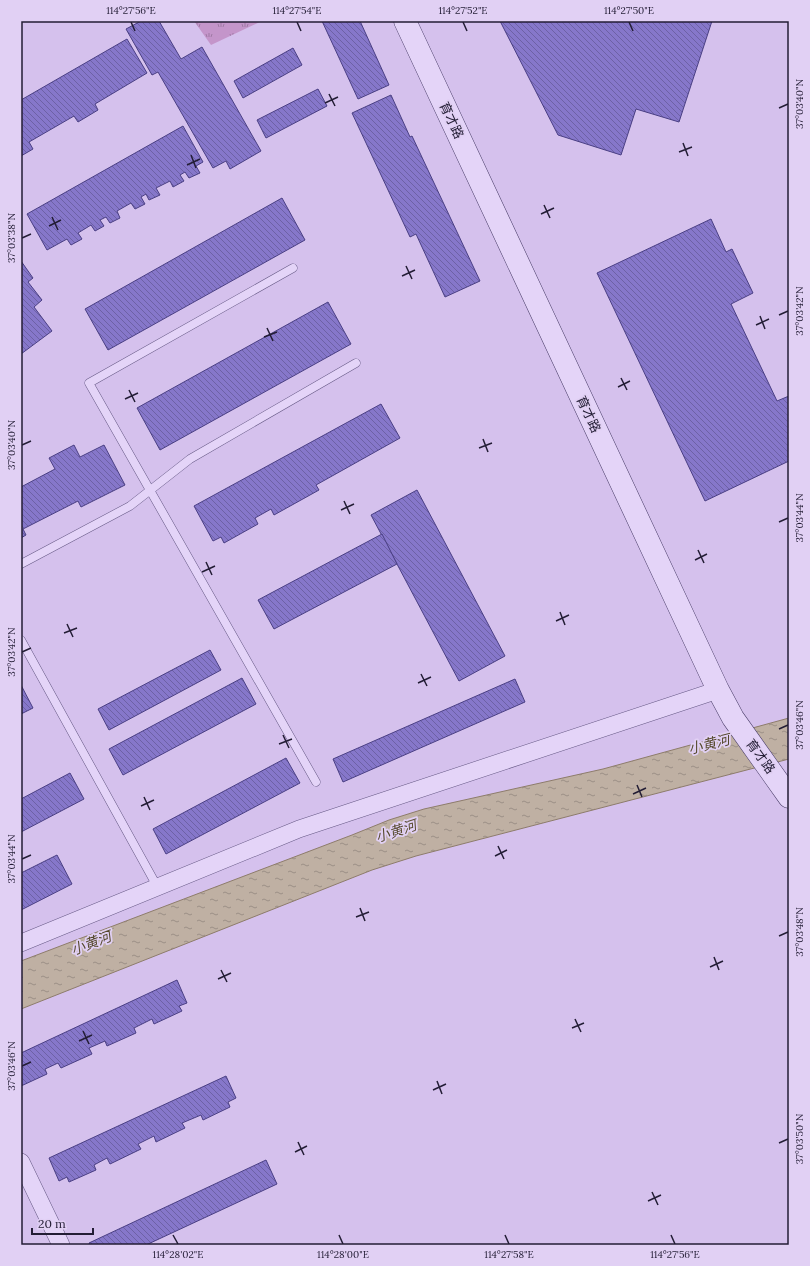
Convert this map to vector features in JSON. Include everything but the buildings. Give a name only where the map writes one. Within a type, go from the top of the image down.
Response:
[{"type":"street","name":"育才路","points":[[405,21],[718,690],[732,718],[789,795]]},
{"type":"street","points":[[21,943],[299,829],[718,690]]},
{"type":"street","points":[[21,1162],[61,1245]]},
{"type":"lane","points":[[293,268],[89,383],[316,782]]},
{"type":"lane","points":[[21,564],[130,506],[190,459],[356,363]]},
{"type":"lane","points":[[21,640],[158,888]]},
{"type":"green space","points":[[194,21],[262,21],[211,45]]},
{"type":"water","name":"小黄河","points":[[789,718],[789,759],[416,856],[372,870],[21,1009],[21,961],[389,820],[424,809],[603,769]]}]
